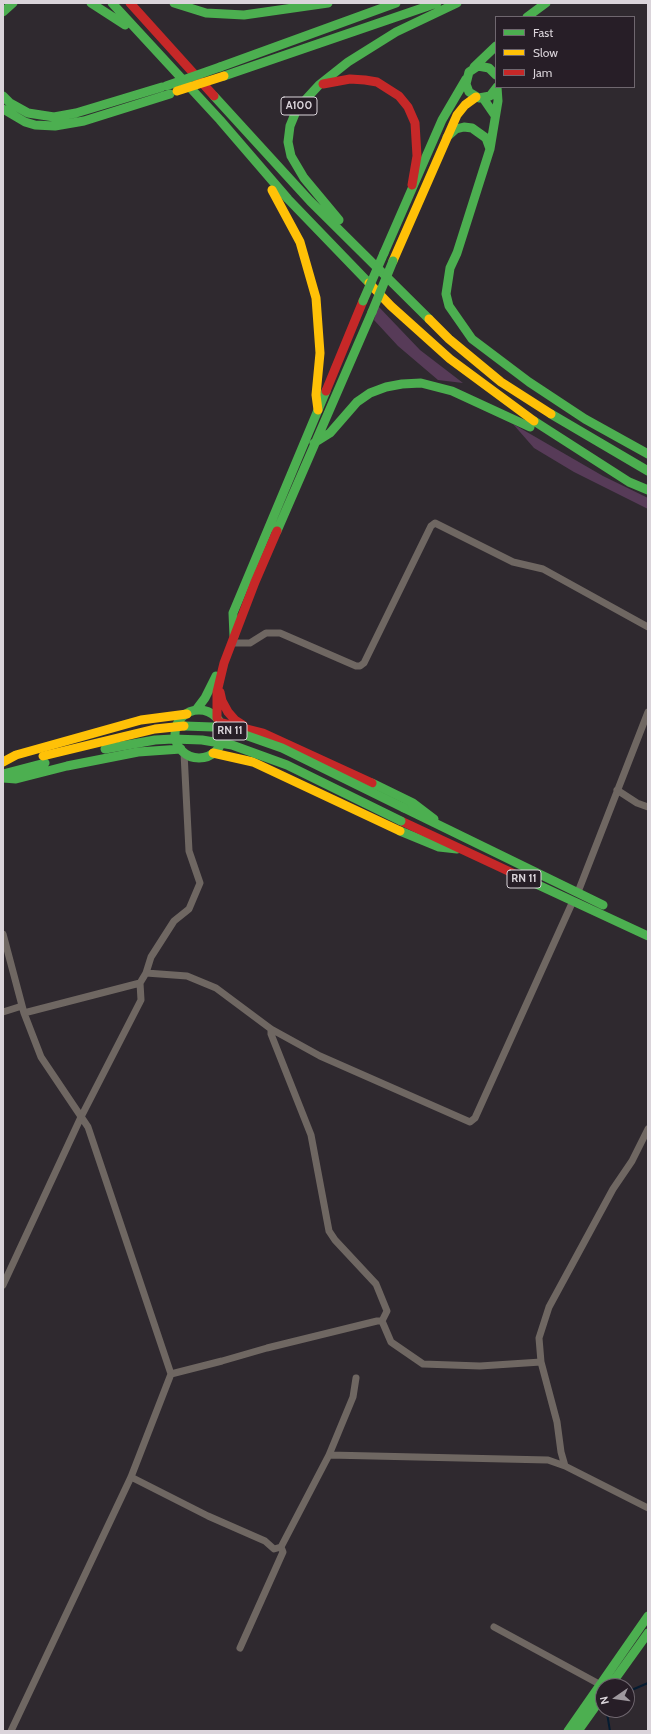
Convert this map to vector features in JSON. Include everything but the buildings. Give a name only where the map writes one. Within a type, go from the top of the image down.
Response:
[{"type":"main road","points":[[3,12],[13,3]]},
{"type":"main road","points":[[91,3],[111,15],[138,37],[220,120],[267,182],[279,201],[300,242],[311,276],[316,298],[320,326],[320,353],[316,395],[318,410]]},
{"type":"main road","points":[[112,3],[220,120],[288,199],[391,306],[450,359],[519,411],[574,448],[629,482],[648,490]]},
{"type":"main road","points":[[130,3],[310,201],[373,266],[449,339],[501,382],[547,412],[648,471]]},
{"type":"main road","points":[[174,3],[206,13],[244,15],[328,3]]},
{"type":"main road","points":[[3,109],[25,122],[35,125],[55,126],[84,121],[168,90],[220,67],[326,27],[396,3]]},
{"type":"main road","points":[[3,96],[10,103],[28,113],[54,117],[76,113],[224,76],[437,3]]},
{"type":"main road","name":"A100","points":[[373,266],[365,250],[304,178],[291,156],[288,142],[291,121],[297,109],[319,85],[348,62],[378,42],[423,18],[457,3]]},
{"type":"main road","points":[[528,16],[546,3]]},
{"type":"main road","points":[[233,639],[233,613],[412,185],[442,120],[466,79],[468,72],[495,47]]},
{"type":"main road","points":[[474,67],[486,66],[495,74]]},
{"type":"main road","points":[[319,85],[350,79],[365,80],[383,85],[399,96],[408,107],[415,123],[417,151],[412,185]]},
{"type":"main road","points":[[466,79],[467,88],[480,97],[494,114]]},
{"type":"main road","points":[[218,720],[217,692],[224,663],[233,639],[314,443],[394,262],[447,137],[460,110],[480,97],[493,93],[496,88]]},
{"type":"main road","points":[[497,88],[498,101],[494,114],[490,149],[457,253],[451,265],[447,298],[450,310],[468,335],[562,404],[648,454]]},
{"type":"main road","points":[[447,137],[456,129],[472,128],[480,132],[486,138],[490,149]]},
{"type":"main road","points":[[457,253],[452,287],[453,299],[462,317],[475,334],[570,402],[624,435],[648,446]]},
{"type":"main road","points":[[314,443],[330,433],[353,406],[370,393],[386,387],[421,383],[452,391],[574,448]]},
{"type":"main road","points":[[183,751],[176,740],[176,730],[180,721],[187,714],[196,710],[205,698],[224,663]]},
{"type":"main road","points":[[220,680],[222,701],[228,712],[235,720],[252,729]]},
{"type":"main road","points":[[3,778],[16,779],[67,766],[144,752],[183,751],[198,758],[213,753],[222,741],[223,731],[218,720],[210,712],[196,710]]},
{"type":"main road","name":"RN 11","points":[[3,764],[21,753],[141,720],[187,714]]},
{"type":"main road","name":"RN 11","points":[[218,720],[252,729],[325,760],[413,803],[424,810],[438,824]]},
{"type":"main road","name":"RN 11","points":[[3,774],[44,759],[155,729],[175,726],[213,727],[245,735],[282,748],[648,927]]},
{"type":"main road","name":"RN 11","points":[[3,764],[44,759],[155,740],[191,739],[214,741],[244,748],[277,760],[461,850],[648,936]]},
{"type":"main road","name":"RN 11","points":[[213,753],[253,762],[427,843],[461,850]]},
{"type":"main road","points":[[610,1678],[648,1616]]},
{"type":"main road","points":[[612,1678],[648,1633]]},
{"type":"main road","points":[[568,1731],[595,1698]]},
{"type":"main road","points":[[578,1731],[595,1707]]},
{"type":"street","points":[[233,639],[250,643],[266,633],[280,633],[356,666],[360,666],[364,663],[430,526],[435,523],[513,562],[543,569],[648,627]]},
{"type":"street","points":[[578,892],[648,712]]},
{"type":"street","points":[[3,1285],[81,1117],[141,1000],[140,983],[146,973],[151,957],[174,921],[189,909],[200,883],[189,851],[189,821],[184,777],[183,751]]},
{"type":"street","points":[[617,790],[637,804],[648,807]]},
{"type":"street","points":[[146,973],[187,976],[216,988],[271,1029],[320,1056],[466,1121],[472,1121],[573,901]]},
{"type":"street","points":[[3,934],[23,1010],[41,1057],[88,1127],[171,1374],[132,1477],[11,1731]]},
{"type":"street","points":[[3,1012],[23,1010],[140,983]]},
{"type":"street","points":[[271,1029],[271,1034],[312,1135],[329,1231],[335,1240],[376,1284],[387,1311],[382,1321],[391,1342],[423,1364],[480,1366],[541,1362]]},
{"type":"street","points":[[565,1466],[561,1452],[557,1422],[541,1362],[539,1338],[549,1307],[613,1189],[632,1162],[648,1129]]},
{"type":"street","points":[[171,1374],[370,1322],[382,1321]]},
{"type":"street","points":[[240,1648],[279,1550],[329,1455],[353,1396],[356,1378]]},
{"type":"street","points":[[329,1455],[548,1460],[565,1466],[648,1508]]},
{"type":"street","points":[[132,1477],[208,1516],[253,1535],[279,1550]]},
{"type":"street","points":[[494,1627],[595,1679]]},
{"type":"shaded area","points":[[378,306],[420,350],[463,383],[438,380],[398,346],[374,320]]},
{"type":"shaded area","points":[[513,424],[603,476],[648,498],[648,509],[574,472],[534,448]]},
{"type":"waterway","points":[[635,1689],[648,1683]]},
{"type":"waterway","points":[[608,1718],[610,1731]]},
{"type":"traffic: fast","points":[[3,12],[13,3]]},
{"type":"traffic: fast","points":[[91,3],[125,25]]},
{"type":"traffic: fast","points":[[112,3],[220,120],[288,199],[369,283]]},
{"type":"traffic: fast","points":[[174,3],[206,13],[244,15],[328,3]]},
{"type":"traffic: fast","points":[[220,67],[396,3]]},
{"type":"traffic: fast","points":[[224,76],[437,3]]},
{"type":"traffic: fast","points":[[339,220],[304,178],[291,156],[288,142],[290,126],[297,109],[319,85],[348,62],[396,32],[457,3]]},
{"type":"traffic: fast","points":[[528,16],[546,3]]},
{"type":"traffic: fast","points":[[474,67],[495,47]]},
{"type":"traffic: fast","points":[[495,74],[489,68],[478,66],[469,72],[466,84],[469,92],[479,98],[490,96],[496,88]]},
{"type":"traffic: fast","points":[[166,86],[220,67]]},
{"type":"traffic: fast","points":[[384,253],[442,120],[466,79]]},
{"type":"traffic: fast","points":[[3,96],[10,103],[28,113],[54,117],[76,113],[162,87]]},
{"type":"traffic: fast","points":[[497,88],[498,101],[490,149],[457,253],[450,268],[446,294],[449,306],[472,339],[529,382],[585,419],[648,454]]},
{"type":"traffic: fast","points":[[3,109],[25,122],[35,125],[55,126],[84,121],[170,94]]},
{"type":"traffic: fast","points":[[214,96],[310,201],[429,319]]},
{"type":"traffic: fast","points":[[483,98],[494,114]]},
{"type":"traffic: fast","points":[[447,137],[456,129],[464,127],[472,128],[486,138],[490,149]]},
{"type":"traffic: fast","points":[[363,301],[384,253]]},
{"type":"traffic: fast","points":[[372,312],[393,261]]},
{"type":"traffic: fast","points":[[277,531],[372,312]]},
{"type":"traffic: fast","points":[[314,443],[330,433],[357,402],[370,393],[386,387],[402,384],[421,383],[452,391],[530,427]]},
{"type":"traffic: fast","points":[[234,636],[233,613],[326,391]]},
{"type":"traffic: fast","points":[[551,414],[648,471]]},
{"type":"traffic: fast","points":[[534,421],[629,482],[648,490]]},
{"type":"traffic: fast","points":[[196,710],[205,698],[216,676]]},
{"type":"traffic: fast","points":[[199,710],[208,712],[216,717],[221,725],[223,734],[221,743],[216,751],[208,756],[199,758],[190,756],[182,751],[177,743],[175,734],[177,725],[182,717],[190,712],[199,710]]},
{"type":"traffic: fast","points":[[184,726],[213,727],[245,735],[282,748],[404,808]]},
{"type":"traffic: fast","points":[[105,749],[155,740],[173,739],[202,740],[232,745],[287,765],[401,821]]},
{"type":"traffic: fast","points":[[3,778],[16,779],[67,766],[138,752],[181,749]]},
{"type":"traffic: fast","points":[[3,774],[45,763]]},
{"type":"traffic: fast","points":[[372,783],[413,803],[434,819]]},
{"type":"traffic: fast","points":[[404,808],[603,905]]},
{"type":"traffic: fast","points":[[400,831],[439,847],[457,849]]},
{"type":"traffic: fast","points":[[521,877],[648,936]]},
{"type":"traffic: fast","points":[[568,1731],[648,1616]]},
{"type":"traffic: fast","points":[[616,1678],[648,1633]]},
{"type":"traffic: fast","points":[[578,1731],[595,1707]]},
{"type":"traffic: slow","points":[[177,91],[224,76]]},
{"type":"traffic: slow","points":[[393,261],[457,115],[465,105],[476,97]]},
{"type":"traffic: slow","points":[[272,190],[300,242],[316,298],[320,353],[316,395],[318,410]]},
{"type":"traffic: slow","points":[[369,283],[391,306],[450,359],[534,421]]},
{"type":"traffic: slow","points":[[429,319],[449,339],[501,382],[551,414]]},
{"type":"traffic: slow","points":[[3,762],[16,755],[141,720],[187,714]]},
{"type":"traffic: slow","points":[[43,756],[155,729],[184,726]]},
{"type":"traffic: slow","points":[[213,753],[253,762],[400,831]]},
{"type":"traffic: jam","points":[[130,3],[214,96]]},
{"type":"traffic: jam","points":[[323,84],[350,79],[365,80],[377,82],[399,96],[408,107],[415,123],[417,156],[412,185]]},
{"type":"traffic: jam","points":[[326,391],[363,301]]},
{"type":"traffic: jam","points":[[217,718],[217,692],[224,663],[255,582],[277,531]]},
{"type":"traffic: jam","points":[[220,692],[222,701],[228,712],[235,720],[243,725]]},
{"type":"traffic: jam","points":[[219,722],[263,733],[372,783]]},
{"type":"traffic: jam","points":[[401,821],[521,877]]}]
